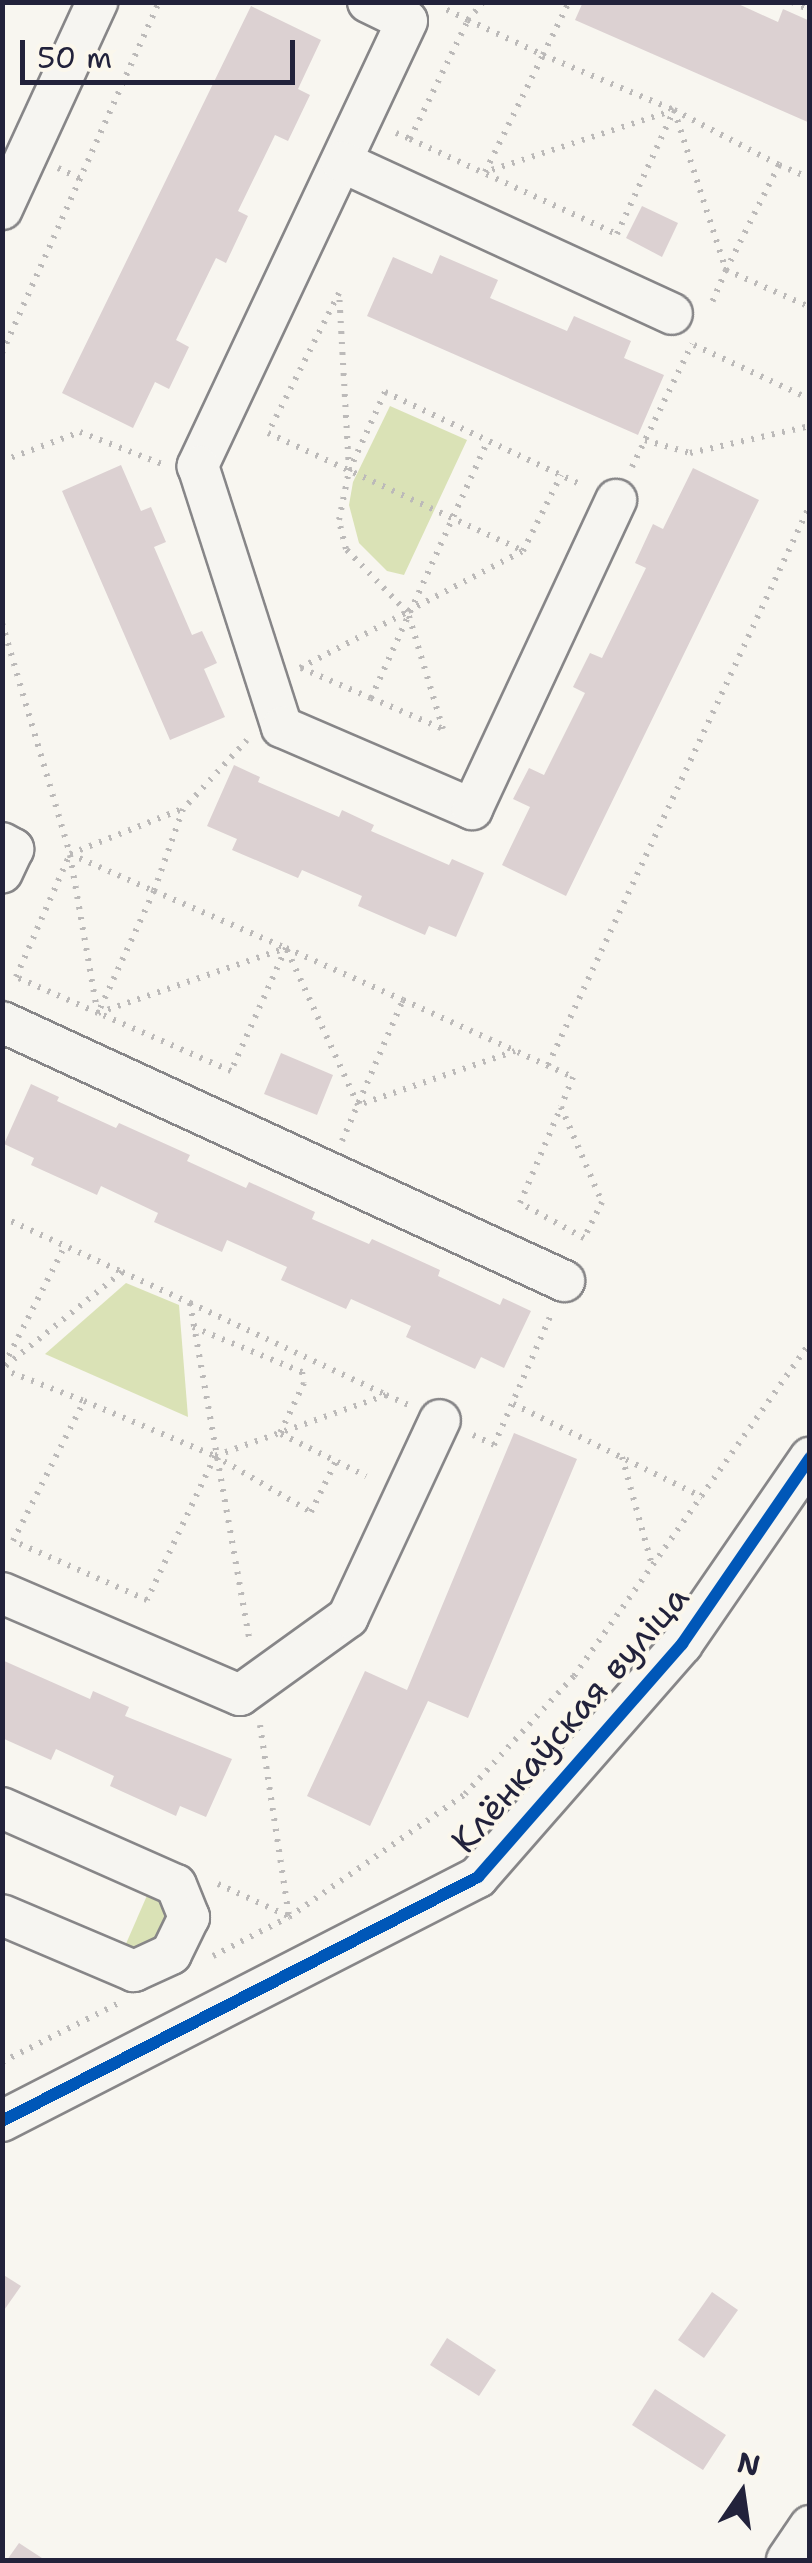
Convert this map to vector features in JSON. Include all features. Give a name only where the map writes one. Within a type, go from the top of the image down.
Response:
[{"type":"street","points":[[2,209],[98,2]]},
{"type":"street","points":[[368,2],[408,21],[198,466],[282,727],[472,809],[616,500]]},
{"type":"street","points":[[342,162],[693,326]]},
{"type":"street","points":[[2,843],[13,849],[2,873]]},
{"type":"street","points":[[2,1022],[564,1281]]},
{"type":"street","points":[[2,1594],[240,1695],[348,1617],[440,1420]]},
{"type":"street","name":"Клёнкаўская вуліца","points":[[2,2121],[478,1877],[682,1644],[810,1458]]},
{"type":"street","points":[[2,1808],[176,1885],[189,1917],[171,1954],[134,1971],[2,1916]]},
{"type":"street","points":[[787,2560],[810,2526]]},
{"type":"path","points":[[2,353],[159,2]]},
{"type":"path","points":[[431,2],[674,110],[810,178]]},
{"type":"path","points":[[410,139],[468,20],[483,2]]},
{"type":"path","points":[[485,172],[568,2]]},
{"type":"path","points":[[792,2],[810,10]]},
{"type":"path","points":[[364,117],[617,234],[674,110]]},
{"type":"path","points":[[485,172],[674,110]]},
{"type":"path","points":[[674,110],[726,270],[810,307]]},
{"type":"path","points":[[562,475],[523,550],[407,612],[300,668],[444,729],[407,612],[346,548],[339,520],[349,471],[385,392],[616,500],[693,326],[779,165]]},
{"type":"path","points":[[349,471],[339,292],[268,433],[349,471],[451,518],[523,550]]},
{"type":"path","points":[[693,326],[810,398]]},
{"type":"path","points":[[645,440],[690,452],[810,426]]},
{"type":"path","points":[[2,462],[80,432],[171,467]]},
{"type":"path","points":[[371,698],[488,440]]},
{"type":"path","points":[[548,1065],[810,505]]},
{"type":"path","points":[[2,623],[70,854],[98,1013]]},
{"type":"path","points":[[98,1013],[154,891],[183,808],[254,732]]},
{"type":"path","points":[[183,808],[70,854],[16,977],[230,1071],[286,948]]},
{"type":"path","points":[[70,854],[573,1076],[520,1203],[584,1238]]},
{"type":"path","points":[[98,1013],[286,948]]},
{"type":"path","points":[[286,948],[358,1105]]},
{"type":"path","points":[[328,1172],[402,1000]]},
{"type":"path","points":[[358,1105],[515,1051]]},
{"type":"path","points":[[440,1420],[494,1445],[602,1202],[560,1107]]},
{"type":"path","points":[[2,1217],[386,1395],[216,1456]]},
{"type":"path","points":[[2,1369],[66,1246]]},
{"type":"path","points":[[2,1369],[122,1272]]},
{"type":"path","points":[[84,1401],[13,1541],[148,1600],[216,1456],[190,1303]]},
{"type":"path","points":[[193,1327],[302,1372],[304,1383],[280,1434]]},
{"type":"path","points":[[204,1960],[290,1916],[465,1794],[574,1676],[810,1343]]},
{"type":"path","points":[[2,1369],[216,1456],[311,1512],[336,1461]]},
{"type":"path","points":[[513,1404],[702,1497]]},
{"type":"path","points":[[280,1434],[366,1476]]},
{"type":"path","points":[[622,1458],[652,1566]]},
{"type":"path","points":[[2,2062],[120,2003]]},
{"type":"green space","points":[[390,406],[467,440],[404,575],[387,571],[359,543],[349,505],[353,482]]},
{"type":"green space","points":[[126,1283],[179,1305],[188,1417],[45,1354]]},
{"type":"green space","points":[[149,1891],[165,1905],[168,1924],[157,1942],[136,1949],[125,1946]]},
{"type":"building","points":[[583,2],[734,2],[778,22],[783,9],[810,21],[810,123],[575,20]]},
{"type":"building","points":[[251,6],[321,40],[298,89],[310,95],[288,141],[275,135],[238,211],[248,216],[226,263],[216,258],[176,340],[189,347],[169,389],[155,382],[133,428],[62,393]]},
{"type":"building","points":[[642,206],[678,223],[662,257],[626,238]]},
{"type":"building","points":[[440,255],[498,280],[490,298],[567,331],[574,316],[631,341],[624,358],[664,375],[638,435],[367,316],[393,257],[432,274]]},
{"type":"building","points":[[121,465],[141,511],[151,507],[166,542],[154,547],[192,635],[202,631],[217,663],[204,669],[225,717],[170,740],[62,491]]},
{"type":"building","points":[[693,468],[759,500],[566,896],[502,865],[530,807],[513,799],[529,768],[544,775],[585,693],[573,687],[590,653],[602,658],[646,568],[635,563],[653,524],[663,529]]},
{"type":"building","points":[[234,765],[260,777],[258,782],[339,817],[342,810],[374,825],[371,831],[449,865],[452,859],[484,873],[456,937],[429,926],[425,935],[358,906],[362,896],[302,870],[298,878],[232,850],[237,839],[207,826]]},
{"type":"building","points":[[281,1053],[333,1075],[317,1115],[264,1094]]},
{"type":"building","points":[[31,1084],[59,1097],[57,1101],[116,1128],[119,1123],[190,1155],[187,1161],[246,1188],[249,1182],[315,1212],[312,1219],[369,1244],[372,1239],[440,1270],[438,1276],[500,1305],[503,1298],[531,1311],[504,1368],[481,1357],[475,1369],[406,1337],[411,1326],[351,1299],[346,1309],[281,1280],[287,1267],[227,1240],[222,1252],[154,1222],[158,1213],[101,1186],[97,1195],[31,1165],[34,1158],[4,1144]]},
{"type":"building","points":[[514,1433],[577,1459],[468,1718],[428,1701],[370,1826],[307,1796],[365,1671],[407,1690]]},
{"type":"building","points":[[2,1660],[90,1699],[93,1691],[129,1707],[125,1716],[232,1759],[206,1817],[180,1806],[176,1816],[110,1786],[114,1776],[56,1749],[51,1760],[2,1738]]},
{"type":"building","points":[[2,2274],[21,2286],[2,2313]]},
{"type":"building","points":[[712,2292],[738,2310],[704,2358],[678,2340]]},
{"type":"building","points":[[447,2338],[496,2370],[479,2396],[430,2365]]},
{"type":"building","points":[[655,2389],[726,2435],[703,2470],[632,2425]]},
{"type":"building","points":[[19,2543],[45,2560],[7,2560]]},
{"type":"cycle path","points":[[2,2121],[478,1877],[682,1644],[810,1458]]}]
